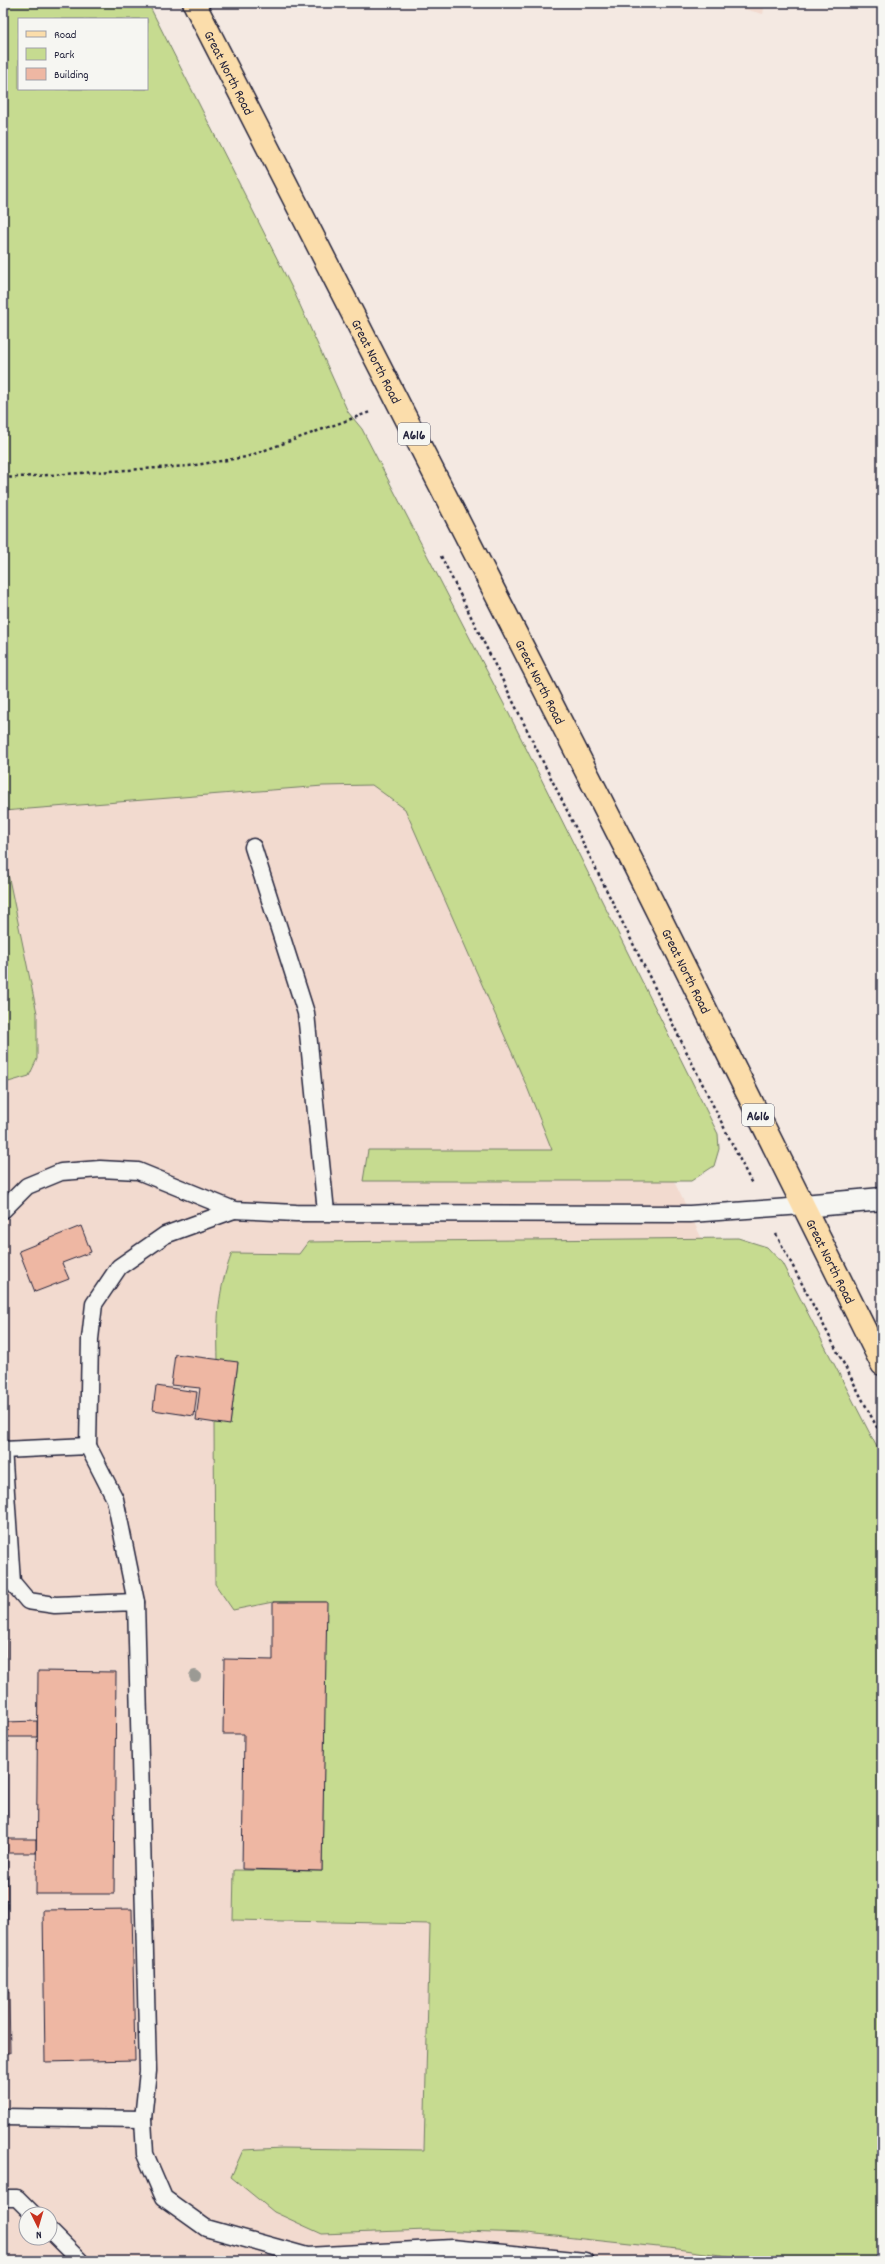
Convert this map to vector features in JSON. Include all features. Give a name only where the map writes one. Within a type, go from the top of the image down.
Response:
[{"type":"main road","name":"Great North Road","points":[[194,3],[634,865],[882,1364]]},
{"type":"street","points":[[803,1206],[882,1198]]},
{"type":"lane","points":[[253,847],[306,1013],[326,1212]]},
{"type":"lane","points":[[3,1210],[27,1186],[61,1172],[100,1169],[138,1171],[234,1210],[296,1213],[690,1214],[803,1206]]},
{"type":"lane","points":[[234,1210],[165,1235],[119,1267],[94,1304],[90,1339],[88,1446],[115,1499],[136,1602],[148,2071],[143,2119],[145,2154],[164,2198],[206,2228],[307,2256],[452,2248],[585,2261]]},
{"type":"lane","points":[[88,1446],[3,1449],[12,1582],[28,1601],[55,1605],[136,1602]]},
{"type":"lane","points":[[3,2117],[143,2119]]},
{"type":"lane","points":[[3,2198],[17,2198],[25,2206]]},
{"type":"lane","points":[[58,2239],[80,2261]]},
{"type":"path","points":[[366,405],[373,420]]},
{"type":"path","points":[[3,478],[189,466],[246,458],[370,412]]},
{"type":"path","points":[[440,555],[763,1209],[882,1437]]},
{"type":"shaded area","points":[[721,3],[765,3],[763,14]]},
{"type":"shaded area","points":[[452,729],[690,1214],[882,1615],[882,2261],[3,2261],[3,758]]},
{"type":"green space","points":[[3,3],[148,3],[295,294],[348,412],[362,429],[506,708],[718,1134],[719,1149],[714,1166],[691,1181],[363,1181],[368,1150],[552,1150],[527,1087],[405,809],[372,785],[323,786],[3,811]]},
{"type":"green space","points":[[3,850],[37,1013],[37,1059],[29,1076],[5,1083],[3,1082]]},
{"type":"green space","points":[[738,1238],[767,1247],[782,1263],[882,1457],[882,2261],[763,2261],[677,2249],[527,2233],[427,2230],[322,2234],[274,2212],[231,2177],[243,2150],[282,2148],[424,2150],[430,1924],[233,1920],[234,1870],[322,1871],[326,1602],[273,1602],[233,1610],[215,1584],[214,1423],[230,1424],[238,1363],[218,1360],[219,1306],[223,1281],[232,1253],[299,1254],[308,1242]]},
{"type":"building","points":[[81,1226],[91,1252],[62,1263],[69,1279],[35,1292],[19,1251]]},
{"type":"building","points":[[175,1354],[238,1362],[230,1425],[196,1420],[200,1388],[171,1385]]},
{"type":"building","points":[[156,1386],[197,1392],[194,1416],[153,1410]]},
{"type":"building","points":[[273,1602],[327,1602],[322,1871],[242,1869],[244,1734],[223,1734],[224,1659],[273,1660]]},
{"type":"building","points":[[3,1619],[6,1619],[8,1968],[3,1968]]},
{"type":"building","points":[[38,1671],[116,1672],[114,1894],[36,1894]]},
{"type":"building","points":[[37,1721],[37,1737],[6,1737],[6,1722]]},
{"type":"building","points":[[7,1839],[36,1839],[36,1853],[7,1853]]},
{"type":"building","points":[[132,1909],[135,2060],[45,2062],[43,1910]]},
{"type":"building","points":[[3,1992],[9,1992],[10,2053],[3,2053]]}]
